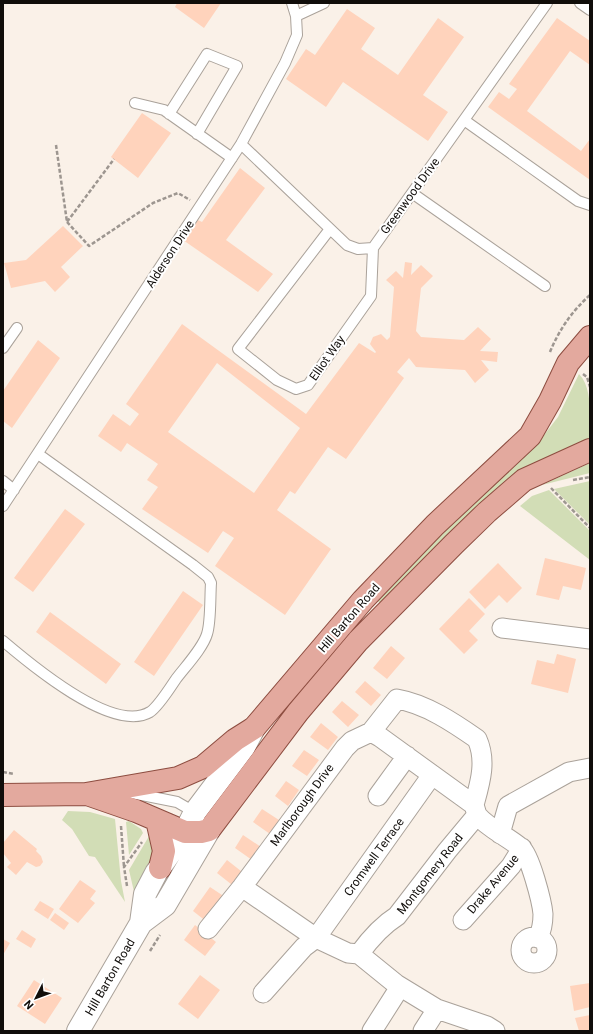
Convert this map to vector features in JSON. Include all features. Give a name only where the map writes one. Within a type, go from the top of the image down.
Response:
[{"type":"main road","name":"Hill Barton Road","points":[[141,923],[145,894],[160,868],[185,832],[195,812],[244,747],[254,728],[368,595],[435,525],[530,436],[550,401],[568,363],[590,337]]},
{"type":"main road","name":"Hill Barton Road","points":[[78,1031],[141,923],[165,904],[209,830],[298,712],[358,642],[454,544],[487,512],[524,480],[590,450]]},
{"type":"main road","points":[[3,795],[86,794],[178,778],[203,767],[235,740],[254,728]]},
{"type":"main road","points":[[86,794],[152,828],[185,832],[200,832],[209,830]]},
{"type":"main road","points":[[152,828],[164,851],[160,868]]},
{"type":"street","points":[[502,628],[590,639]]},
{"type":"street","name":"Marlborough Drive","points":[[208,929],[242,888],[344,748],[352,740],[371,732],[397,699],[407,701],[447,720],[477,739],[483,759],[478,814]]},
{"type":"street","points":[[371,732],[407,756],[478,814],[489,814],[508,806],[569,772],[590,768]]},
{"type":"street","points":[[378,796],[407,756]]},
{"type":"street","name":"Cromwell Terrace","points":[[263,993],[304,947],[316,938],[432,776]]},
{"type":"street","points":[[500,834],[508,806]]},
{"type":"street","name":"Drake Avenue","points":[[478,814],[500,834],[522,848],[530,860],[543,912],[542,929],[538,938]]},
{"type":"street","name":"Montgomery Road","points":[[359,954],[368,940],[386,923],[397,916],[446,851],[478,814]]},
{"type":"street","name":"Drake Avenue","points":[[463,920],[511,866],[522,848]]},
{"type":"street","points":[[242,888],[316,938],[348,953],[359,954],[400,987],[437,1009],[487,1026],[495,1031]]},
{"type":"street","points":[[372,1031],[400,987]]},
{"type":"street","points":[[423,1031],[437,1009]]},
{"type":"lane","name":"Alderson Drive","points":[[3,506],[241,144],[285,64],[297,35],[296,16],[292,3]]},
{"type":"lane","points":[[296,16],[324,3]]},
{"type":"lane","name":"Greenwood Drive","points":[[373,248],[547,3]]},
{"type":"lane","points":[[580,3],[590,10]]},
{"type":"lane","points":[[169,114],[207,54],[237,66],[198,134]]},
{"type":"lane","points":[[135,103],[164,110],[232,158]]},
{"type":"lane","points":[[464,120],[578,201],[590,205]]},
{"type":"lane","points":[[241,144],[347,246],[358,249],[373,248]]},
{"type":"lane","points":[[412,193],[545,286]]},
{"type":"lane","name":"Elliot Way","points":[[330,229],[238,348],[277,380],[296,389],[308,385],[371,296],[373,248]]},
{"type":"lane","points":[[3,348],[17,328]]},
{"type":"lane","points":[[3,641],[27,662],[96,708],[117,714],[137,716],[150,712],[164,695],[207,634],[211,583],[208,577],[38,454]]},
{"type":"lane","points":[[3,481],[14,490]]},
{"type":"lane","points":[[114,789],[177,802],[201,817],[209,830]]},
{"type":"path","points":[[56,145],[67,222],[88,246],[153,203],[178,193],[200,206]]},
{"type":"path","points":[[67,222],[114,159]]},
{"type":"path","points":[[551,351],[556,337],[566,321],[590,295]]},
{"type":"path","points":[[572,481],[590,477]]},
{"type":"path","points":[[556,484],[548,486],[590,528]]},
{"type":"path","points":[[120,822],[127,888]]},
{"type":"path","points":[[124,867],[152,828]]},
{"type":"path","points":[[148,953],[161,933]]},
{"type":"green space","points":[[579,374],[587,387],[589,396],[590,439],[489,499],[406,576],[380,603],[376,600],[460,516],[516,465],[541,439],[558,417]]},
{"type":"green space","points":[[590,463],[590,473],[542,485]]},
{"type":"green space","points":[[590,481],[590,525],[554,489]]},
{"type":"green space","points":[[549,490],[590,531],[590,560],[520,506],[532,496]]},
{"type":"green space","points":[[68,811],[90,812],[115,819],[121,881],[125,902],[95,857],[89,856],[72,829],[62,820]]},
{"type":"green space","points":[[129,821],[141,829],[143,833],[129,855],[126,822]]},
{"type":"green space","points":[[152,831],[157,851],[135,896],[129,870]]},
{"type":"building","points":[[177,3],[221,3],[204,28],[175,7]]},
{"type":"building","points":[[347,9],[375,28],[361,49],[398,75],[438,18],[464,37],[423,95],[448,112],[428,141],[343,82],[326,107],[286,79],[306,49],[315,55]]},
{"type":"building","points":[[557,18],[590,41],[590,65],[570,51],[527,111],[581,151],[590,139],[590,180],[488,107],[499,92],[509,99],[517,89],[509,84]]},
{"type":"building","points":[[142,113],[171,133],[138,178],[111,157]]},
{"type":"building","points":[[240,168],[265,188],[226,240],[273,274],[258,292],[183,240],[198,220],[202,222]]},
{"type":"building","points":[[63,226],[83,246],[61,267],[70,277],[55,292],[45,281],[11,288],[4,263],[26,260]]},
{"type":"building","points":[[405,262],[412,263],[411,275],[421,265],[433,276],[421,288],[416,331],[421,337],[464,340],[478,327],[491,339],[480,351],[498,352],[497,362],[481,360],[489,370],[475,383],[465,370],[416,367],[409,358],[397,372],[404,378],[346,459],[328,447],[295,494],[290,491],[277,510],[331,549],[285,615],[215,566],[234,538],[223,531],[208,553],[142,509],[158,487],[147,480],[158,464],[127,443],[121,452],[98,436],[113,414],[130,426],[139,414],[126,404],[182,324],[306,414],[359,343],[375,353],[376,352],[370,344],[373,337],[381,334],[387,340],[390,337],[394,287],[386,280],[396,271],[403,278]],"holes":[[[217,363],[300,428],[254,493],[168,432]]]},
{"type":"building","points":[[38,340],[60,358],[12,428],[3,421],[3,391]]},
{"type":"building","points":[[65,509],[85,524],[33,592],[14,578]]},
{"type":"building","points":[[545,558],[586,568],[581,590],[563,586],[559,600],[536,595]]},
{"type":"building","points":[[498,563],[522,588],[507,603],[499,595],[485,609],[469,592]]},
{"type":"building","points":[[183,591],[203,605],[154,676],[134,662]]},
{"type":"building","points":[[469,598],[485,614],[469,631],[478,640],[464,654],[439,629]]},
{"type":"building","points":[[50,612],[121,664],[106,684],[36,632]]},
{"type":"building","points":[[391,646],[405,658],[387,679],[373,668]]},
{"type":"building","points":[[557,654],[576,659],[568,693],[531,684],[537,660],[554,664]]},
{"type":"building","points":[[365,681],[381,695],[371,706],[355,692]]},
{"type":"building","points":[[342,701],[359,715],[348,727],[332,712]]},
{"type":"building","points":[[321,723],[338,737],[328,750],[310,737]]},
{"type":"building","points":[[304,750],[319,760],[307,776],[292,766]]},
{"type":"building","points":[[286,781],[299,790],[288,806],[275,796]]},
{"type":"building","points":[[262,809],[279,820],[270,834],[253,822]]},
{"type":"building","points":[[14,830],[37,849],[36,851],[41,856],[43,862],[40,866],[36,867],[27,862],[16,875],[7,867],[11,863],[3,853],[3,843]]},
{"type":"building","points":[[243,835],[261,847],[252,860],[235,848]]},
{"type":"building","points":[[227,860],[246,875],[236,888],[217,873]]},
{"type":"building","points":[[80,880],[96,891],[90,899],[95,903],[78,923],[59,909]]},
{"type":"building","points":[[210,887],[225,897],[207,922],[193,911]]},
{"type":"building","points":[[40,901],[54,909],[48,919],[34,910]]},
{"type":"building","points":[[55,913],[69,923],[64,930],[50,920]]},
{"type":"building","points":[[195,925],[216,942],[205,956],[184,940]]},
{"type":"building","points":[[22,930],[36,939],[31,948],[16,939]]},
{"type":"building","points":[[3,939],[10,943],[3,955]]},
{"type":"building","points":[[200,975],[220,990],[198,1019],[178,1004]]},
{"type":"building","points":[[34,980],[62,998],[45,1024],[17,1006]]},
{"type":"building","points":[[590,983],[590,1007],[574,1011],[570,986]]},
{"type":"building","points":[[590,1015],[590,1031],[579,1031],[575,1018]]}]
